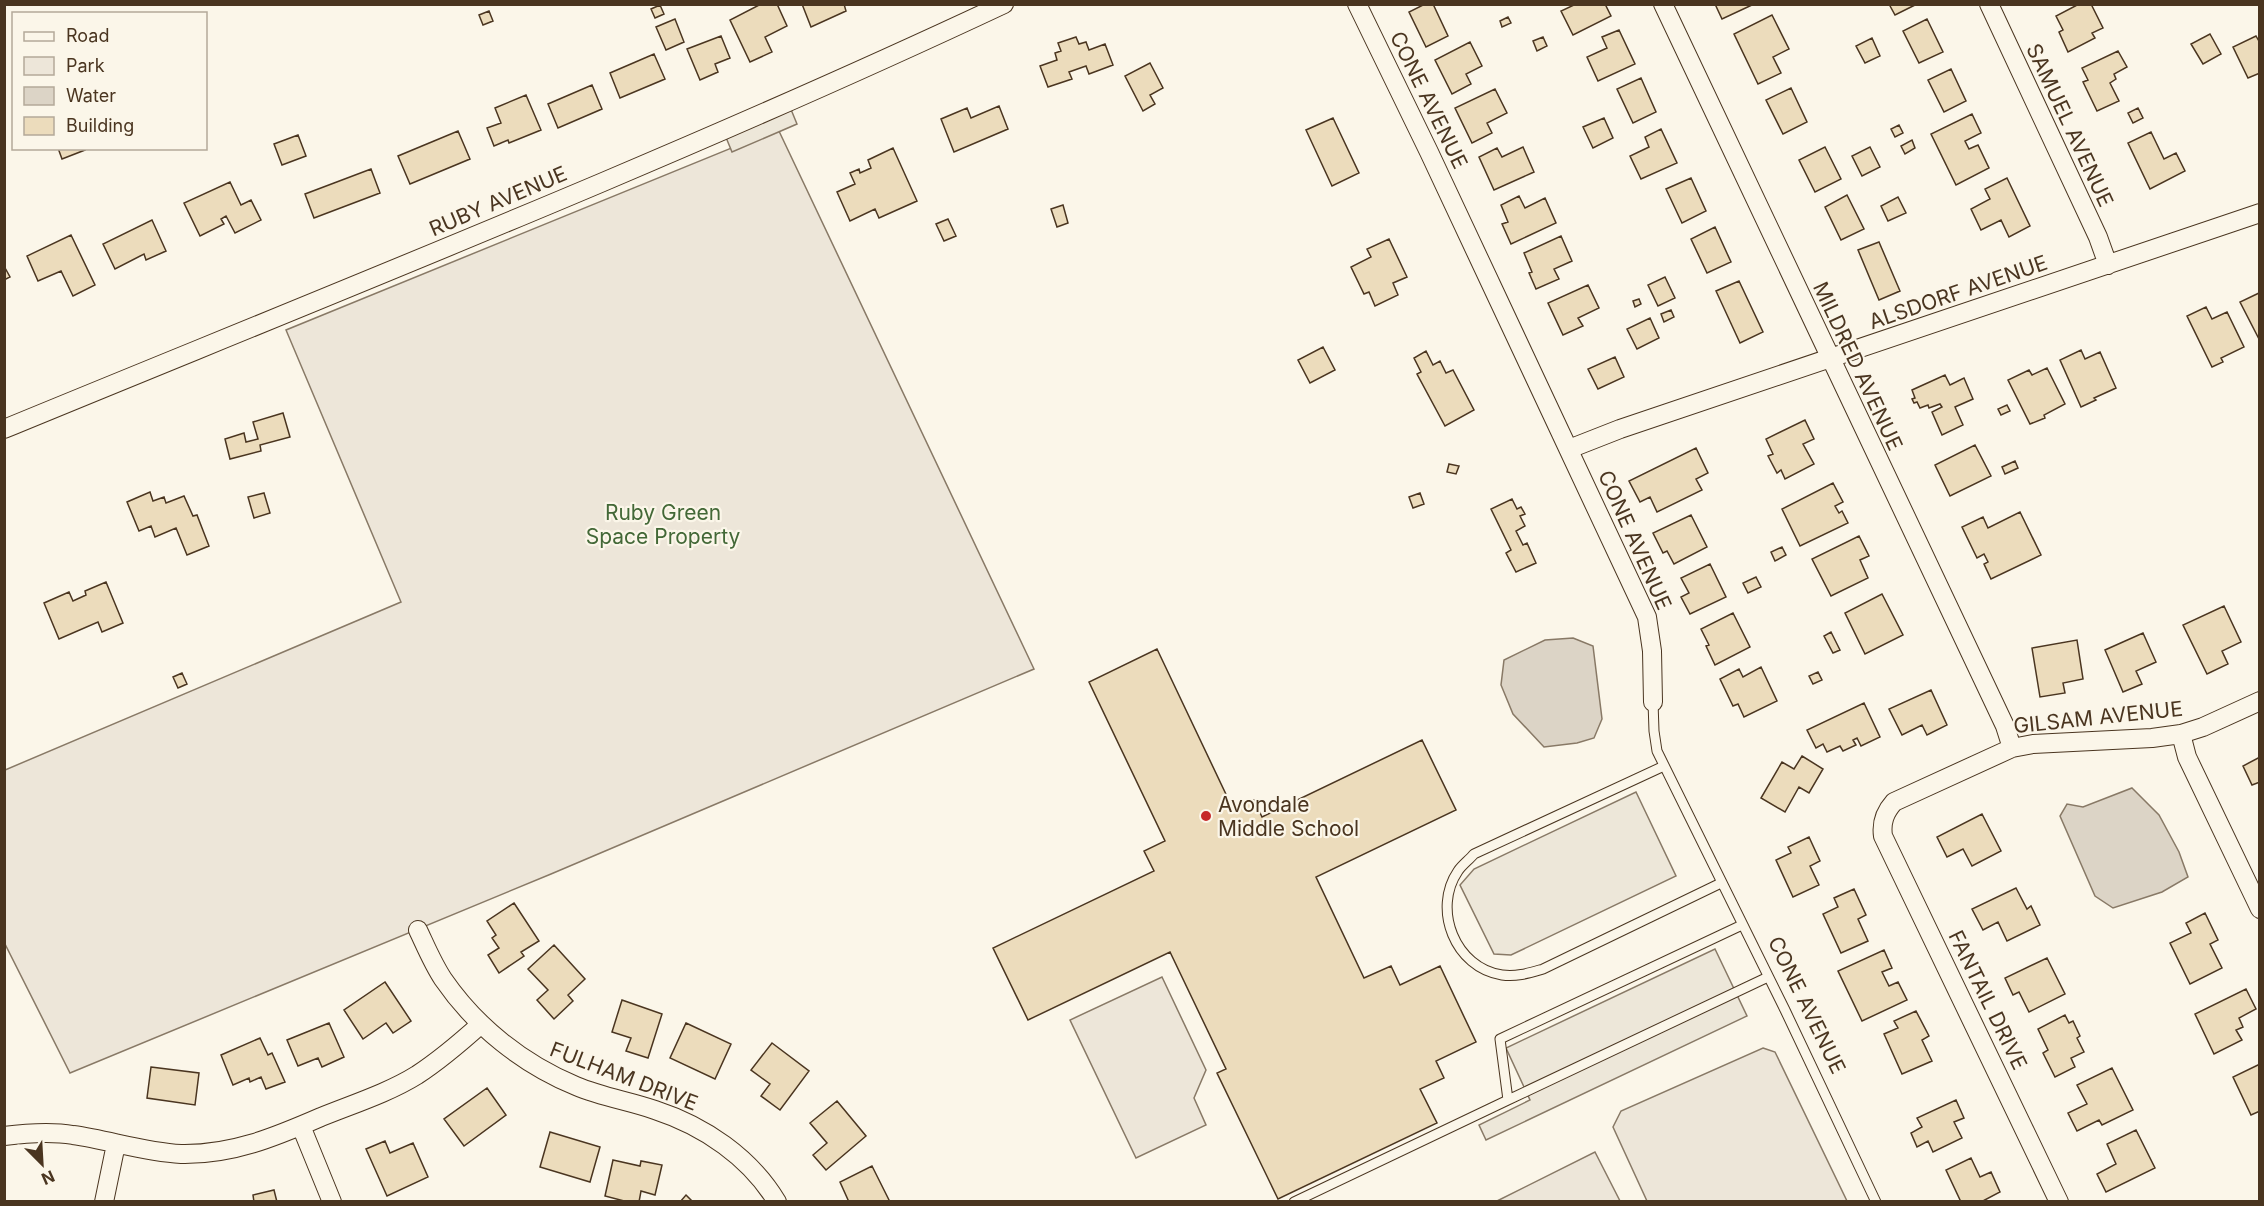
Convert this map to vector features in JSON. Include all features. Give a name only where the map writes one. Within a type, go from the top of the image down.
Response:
[{"type":"street","name":"RUBY AVENUE","points":[[4,429],[727,129],[852,75],[1004,4]]},
{"type":"street","name":"CONE AVENUE","points":[[1357,4],[1425,142],[1647,617],[1652,651],[1653,702]]},
{"type":"street","name":"MILDRED AVENUE","points":[[1663,4],[2005,726],[2012,748]]},
{"type":"street","name":"SAMUEL AVENUE","points":[[1989,4],[2098,237],[2108,265]]},
{"type":"street","name":"ALSDORF AVENUE","points":[[1569,449],[1620,429],[2259,213]]},
{"type":"street","name":"GILSAM AVENUE","points":[[1884,818],[1894,802],[2012,748],[2033,744],[2152,738],[2181,734],[2203,727],[2259,701]]},
{"type":"street","points":[[2181,734],[2187,757],[2259,909]]},
{"type":"street","name":"FANTAIL DRIVE","points":[[1884,818],[1882,827],[1884,836],[2059,1202]]},
{"type":"street","name":"FULHAM DRIVE","points":[[418,930],[444,980],[481,1023],[518,1055],[578,1087],[665,1113],[699,1128],[741,1159],[759,1177],[777,1202]]},
{"type":"street","points":[[4,1136],[52,1133],[73,1135],[160,1152],[211,1152],[242,1148],[391,1089],[416,1076],[448,1053],[481,1023]]},
{"type":"street","points":[[301,1126],[332,1202]]},
{"type":"street","points":[[104,1202],[116,1144]]},
{"type":"lane","name":"CONE AVENUE","points":[[1653,702],[1654,743],[1664,766],[1876,1202]]},
{"type":"lane","points":[[1664,766],[1474,854],[1458,871],[1448,892],[1447,915],[1452,937],[1464,955],[1481,968],[1501,975],[1522,975],[1543,969],[1721,883]]},
{"type":"lane","points":[[1508,1100],[1500,1039],[1742,925]]},
{"type":"lane","points":[[1294,1202],[1768,977]]},
{"type":"green space","name":"Ruby Green Space Property","points":[[778,129],[1034,669],[551,874],[70,1073],[5,944],[5,770],[401,602],[286,330]]},
{"type":"green space","points":[[1162,977],[1206,1070],[1194,1098],[1206,1125],[1136,1158],[1070,1020]]},
{"type":"green space","points":[[1763,1048],[1775,1052],[1847,1201],[1647,1201],[1613,1127],[1621,1111]]},
{"type":"green space","points":[[1595,1152],[1620,1201],[1497,1201]]},
{"type":"shaded area","points":[[790,107],[797,124],[732,152],[725,135]]},
{"type":"shaded area","points":[[1636,792],[1676,876],[1511,955],[1494,954],[1460,885],[1474,869]]},
{"type":"shaded area","points":[[1715,949],[1747,1016],[1486,1140],[1479,1125],[1530,1100],[1506,1048]]},
{"type":"water","points":[[1573,638],[1593,646],[1602,719],[1594,738],[1577,743],[1544,747],[1513,714],[1501,685],[1504,660],[1545,640]]},
{"type":"water","points":[[2132,788],[2159,815],[2179,852],[2188,877],[2162,892],[2113,908],[2095,896],[2060,816],[2067,804],[2083,807]]},
{"type":"building","points":[[761,4],[777,4],[787,26],[765,37],[772,52],[750,62],[730,20]]},
{"type":"building","points":[[802,4],[844,4],[846,11],[811,27]]},
{"type":"building","points":[[1425,4],[1433,4],[1448,36],[1426,47],[1409,12]]},
{"type":"building","points":[[1576,4],[1605,4],[1611,16],[1573,35],[1561,11]]},
{"type":"building","points":[[1715,4],[1752,4],[1752,5],[1722,19]]},
{"type":"building","points":[[1889,4],[1917,4],[1895,15]]},
{"type":"building","points":[[2079,4],[2091,4],[2103,28],[2092,33],[2095,38],[2068,52],[2059,32],[2063,30],[2056,16]]},
{"type":"building","points":[[660,5],[664,14],[655,18],[651,9]]},
{"type":"building","points":[[489,11],[493,21],[483,25],[479,15]]},
{"type":"building","points":[[1772,15],[1789,49],[1773,57],[1781,73],[1758,84],[1734,34]]},
{"type":"building","points":[[1508,17],[1511,23],[1502,27],[1500,21]]},
{"type":"building","points":[[675,19],[684,42],[666,50],[656,27]]},
{"type":"building","points":[[1927,19],[1943,52],[1919,63],[1903,31]]},
{"type":"building","points":[[1619,30],[1635,64],[1598,81],[1587,57],[1607,48],[1602,37]]},
{"type":"building","points":[[2210,34],[2221,54],[2203,64],[2191,44]]},
{"type":"building","points":[[721,36],[730,58],[715,64],[718,72],[700,80],[687,49]]},
{"type":"building","points":[[2256,36],[2260,43],[2260,73],[2248,78],[2233,47]]},
{"type":"building","points":[[1076,37],[1079,44],[1086,42],[1089,50],[1105,44],[1113,65],[1089,74],[1086,66],[1069,72],[1072,79],[1048,87],[1040,66],[1057,60],[1055,53],[1061,51],[1058,43]]},
{"type":"building","points":[[1543,37],[1547,46],[1537,51],[1533,41]]},
{"type":"building","points":[[1872,38],[1880,56],[1865,63],[1856,46]]},
{"type":"building","points":[[1470,42],[1482,66],[1466,74],[1471,84],[1452,94],[1435,60]]},
{"type":"building","points":[[2118,51],[2127,67],[2114,74],[2116,79],[2110,83],[2119,101],[2097,111],[2083,82],[2088,80],[2082,68]]},
{"type":"building","points":[[654,54],[665,79],[620,98],[610,73]]},
{"type":"building","points":[[1150,63],[1163,88],[1150,95],[1155,104],[1143,111],[1125,76]]},
{"type":"building","points":[[1951,69],[1966,101],[1944,112],[1928,80]]},
{"type":"building","points":[[1641,78],[1656,112],[1633,123],[1617,89]]},
{"type":"building","points":[[592,85],[602,109],[558,128],[548,104]]},
{"type":"building","points":[[1791,88],[1807,122],[1783,134],[1766,100]]},
{"type":"building","points":[[1495,89],[1507,113],[1487,123],[1492,133],[1472,143],[1455,108]]},
{"type":"building","points":[[526,95],[541,130],[509,143],[508,140],[494,146],[487,128],[501,123],[495,108]]},
{"type":"building","points":[[999,106],[1008,129],[954,152],[941,119],[967,108],[971,118]]},
{"type":"building","points":[[2138,108],[2143,118],[2133,123],[2128,113]]},
{"type":"building","points":[[1972,114],[1981,133],[1965,141],[1969,149],[1978,145],[1989,168],[1956,185],[1931,134]]},
{"type":"building","points":[[1333,118],[1359,173],[1332,186],[1306,130]]},
{"type":"building","points":[[1604,118],[1613,138],[1593,148],[1583,127]]},
{"type":"building","points":[[1899,125],[1903,133],[1895,137],[1891,129]]},
{"type":"building","points":[[1661,129],[1677,163],[1641,179],[1630,156],[1649,147],[1645,137]]},
{"type":"building","points":[[458,131],[470,159],[410,184],[398,156]]},
{"type":"building","points":[[2151,132],[2164,159],[2176,153],[2185,171],[2150,189],[2128,143]]},
{"type":"building","points":[[298,135],[306,156],[282,165],[274,144]]},
{"type":"building","points":[[1912,140],[1915,148],[1905,154],[1901,146]]},
{"type":"building","points":[[1523,147],[1534,172],[1494,190],[1479,157],[1497,148],[1502,157]]},
{"type":"building","points":[[1825,147],[1841,179],[1815,192],[1799,160]]},
{"type":"building","points":[[1870,147],[1880,167],[1862,176],[1852,156]]},
{"type":"building","points":[[893,148],[917,201],[879,218],[875,209],[850,221],[837,192],[855,184],[850,173],[859,169],[860,173],[871,168],[868,160]]},
{"type":"building","points":[[59,150],[85,150],[62,159]]},
{"type":"building","points":[[371,169],[380,193],[314,218],[305,194]]},
{"type":"building","points":[[1691,178],[1706,211],[1682,223],[1666,189]]},
{"type":"building","points":[[2007,178],[2030,226],[2009,237],[2001,220],[1981,230],[1971,209],[1990,199],[1985,189]]},
{"type":"building","points":[[230,182],[241,205],[251,200],[261,220],[235,233],[226,216],[221,219],[224,224],[200,236],[184,203]]},
{"type":"building","points":[[1847,195],[1864,229],[1841,240],[1825,207]]},
{"type":"building","points":[[1519,196],[1525,208],[1545,198],[1556,223],[1511,244],[1502,224],[1508,222],[1501,205]]},
{"type":"building","points":[[1898,197],[1906,213],[1888,221],[1881,206]]},
{"type":"building","points":[[1063,205],[1068,223],[1057,227],[1051,209]]},
{"type":"building","points":[[948,219],[956,236],[944,241],[936,224]]},
{"type":"building","points":[[152,220],[166,251],[146,260],[144,254],[115,269],[103,244]]},
{"type":"building","points":[[1715,227],[1731,262],[1707,273],[1691,239]]},
{"type":"building","points":[[71,235],[95,285],[73,296],[61,271],[38,281],[27,256]]},
{"type":"building","points":[[1561,236],[1572,261],[1554,269],[1559,279],[1536,289],[1524,253]]},
{"type":"building","points":[[1389,239],[1407,277],[1393,283],[1398,295],[1375,306],[1369,292],[1364,294],[1351,267],[1371,257],[1367,249]]},
{"type":"building","points":[[1879,242],[1900,291],[1879,300],[1858,250]]},
{"type":"building","points":[[4,266],[10,277],[4,280]]},
{"type":"building","points":[[1665,277],[1675,298],[1658,306],[1648,285]]},
{"type":"building","points":[[1739,281],[1763,332],[1740,343],[1716,291]]},
{"type":"building","points":[[1588,285],[1599,308],[1578,318],[1583,326],[1563,335],[1548,303]]},
{"type":"building","points":[[2260,294],[2260,341],[2240,302]]},
{"type":"building","points":[[1639,299],[1641,304],[1635,307],[1633,301]]},
{"type":"building","points":[[2206,307],[2212,319],[2227,312],[2244,347],[2221,358],[2223,362],[2212,367],[2187,316]]},
{"type":"building","points":[[1671,310],[1674,317],[1664,322],[1661,314]]},
{"type":"building","points":[[1650,318],[1659,338],[1637,349],[1627,329]]},
{"type":"building","points":[[1323,347],[1335,370],[1310,383],[1298,360]]},
{"type":"building","points":[[2081,350],[2085,359],[2100,352],[2116,388],[2081,407],[2060,360]]},
{"type":"building","points":[[1426,351],[1433,365],[1440,361],[1446,373],[1453,370],[1474,410],[1445,426],[1417,374],[1421,372],[1414,358]]},
{"type":"building","points":[[1615,357],[1624,377],[1598,389],[1588,369]]},
{"type":"building","points":[[2047,368],[2065,404],[2044,415],[2045,418],[2030,424],[2008,380],[2029,370],[2032,375]]},
{"type":"building","points":[[1945,375],[1950,385],[1964,378],[1973,399],[1955,407],[1963,425],[1942,435],[1932,412],[1942,407],[1940,404],[1920,408],[1912,399],[1915,398],[1912,390]]},
{"type":"building","points":[[2007,405],[2010,411],[2001,415],[1998,409]]},
{"type":"building","points":[[283,413],[290,437],[260,445],[261,451],[230,459],[225,439],[244,433],[246,442],[258,439],[253,422]]},
{"type":"building","points":[[1805,420],[1814,439],[1803,444],[1814,464],[1785,479],[1781,470],[1777,473],[1768,456],[1773,454],[1766,439]]},
{"type":"building","points":[[1975,445],[1991,476],[1950,496],[1935,465]]},
{"type":"building","points":[[1696,448],[1708,473],[1696,479],[1702,490],[1657,512],[1650,497],[1640,502],[1629,481]]},
{"type":"building","points":[[2015,461],[2018,468],[2005,474],[2002,467]]},
{"type":"building","points":[[1449,464],[1459,466],[1456,474],[1447,472]]},
{"type":"building","points":[[1833,483],[1843,502],[1835,506],[1839,513],[1842,511],[1848,523],[1800,546],[1782,509]]},
{"type":"building","points":[[150,492],[153,501],[164,497],[166,503],[184,496],[193,516],[197,515],[209,546],[187,555],[176,528],[155,537],[151,526],[139,531],[127,502]]},
{"type":"building","points":[[264,493],[270,513],[254,518],[248,497]]},
{"type":"building","points":[[1420,493],[1424,504],[1413,508],[1409,497]]},
{"type":"building","points":[[1512,499],[1517,509],[1521,507],[1525,514],[1520,516],[1525,526],[1516,531],[1523,545],[1527,543],[1536,563],[1516,572],[1506,553],[1511,550],[1491,509]]},
{"type":"building","points":[[2020,512],[2041,555],[1991,579],[1984,564],[1988,562],[1984,554],[1977,558],[1962,527],[1983,517],[1988,528]]},
{"type":"building","points":[[1691,515],[1707,547],[1674,564],[1667,551],[1663,553],[1653,533]]},
{"type":"building","points":[[1859,536],[1869,556],[1860,560],[1868,578],[1831,596],[1812,559]]},
{"type":"building","points":[[1782,547],[1786,555],[1775,561],[1771,552]]},
{"type":"building","points":[[1710,564],[1726,597],[1690,614],[1681,597],[1689,593],[1681,578]]},
{"type":"building","points":[[1756,577],[1761,587],[1748,593],[1743,583]]},
{"type":"building","points":[[106,582],[123,623],[102,632],[98,622],[59,639],[44,603],[69,592],[73,601],[86,595],[85,591]]},
{"type":"building","points":[[1882,594],[1903,635],[1865,654],[1845,613]]},
{"type":"building","points":[[2224,606],[2241,642],[2222,651],[2228,664],[2207,674],[2183,625]]},
{"type":"building","points":[[1733,613],[1750,647],[1715,665],[1701,629]]},
{"type":"building","points":[[1831,632],[1840,650],[1833,653],[1824,636]]},
{"type":"building","points":[[2143,633],[2156,662],[2136,671],[2142,684],[2123,692],[2105,650]]},
{"type":"building","points":[[2077,640],[2083,679],[2063,683],[2065,693],[2040,697],[2032,648]]},
{"type":"building","points":[[1157,649],[1233,809],[1254,800],[1262,817],[1422,740],[1456,810],[1316,877],[1364,978],[1391,966],[1400,985],[1440,966],[1476,1042],[1436,1061],[1444,1078],[1420,1089],[1437,1123],[1278,1199],[1217,1073],[1226,1069],[1170,952],[1028,1020],[993,948],[1154,871],[1144,851],[1165,841],[1089,682]]},
{"type":"building","points":[[1761,667],[1777,701],[1744,717],[1738,704],[1733,706],[1720,679],[1739,669],[1743,677]]},
{"type":"building","points":[[1818,672],[1822,680],[1813,684],[1809,676]]},
{"type":"building","points":[[182,673],[187,684],[178,688],[173,677]]},
{"type":"building","points":[[1931,690],[1947,725],[1927,735],[1922,725],[1902,735],[1889,709]]},
{"type":"building","points":[[1864,703],[1880,737],[1861,746],[1857,738],[1853,740],[1856,745],[1843,751],[1840,746],[1827,752],[1823,744],[1816,748],[1807,730]]},
{"type":"building","points":[[1802,756],[1823,769],[1809,793],[1799,787],[1785,812],[1761,798],[1782,762],[1794,769]]},
{"type":"building","points":[[2260,757],[2260,782],[2252,785],[2243,766]]},
{"type":"building","points":[[1982,814],[2001,851],[1972,866],[1963,849],[1947,857],[1937,837]]},
{"type":"building","points":[[1809,837],[1820,861],[1810,866],[1819,885],[1793,897],[1776,860],[1791,853],[1788,847]]},
{"type":"building","points":[[2016,888],[2027,909],[2031,906],[2040,925],[2007,941],[1998,922],[1983,930],[1972,909]]},
{"type":"building","points":[[1854,889],[1866,915],[1858,919],[1868,941],[1841,953],[1823,914],[1838,907],[1834,898]]},
{"type":"building","points":[[514,903],[539,941],[521,952],[524,956],[499,973],[488,955],[499,948],[492,938],[496,935],[487,921]]},
{"type":"building","points":[[2205,913],[2218,940],[2210,944],[2222,968],[2190,984],[2170,943],[2191,933],[2186,923]]},
{"type":"building","points":[[554,945],[585,979],[568,995],[573,1001],[554,1019],[537,1000],[548,990],[528,969]]},
{"type":"building","points":[[1884,950],[1892,968],[1882,972],[1889,986],[1898,982],[1907,1000],[1862,1021],[1838,971]]},
{"type":"building","points":[[2047,958],[2065,994],[2029,1012],[2019,992],[2013,995],[2005,978]]},
{"type":"building","points":[[385,982],[411,1021],[393,1033],[386,1023],[363,1039],[344,1010]]},
{"type":"building","points":[[2246,989],[2256,1009],[2239,1018],[2243,1027],[2236,1030],[2242,1040],[2214,1054],[2195,1014]]},
{"type":"building","points":[[622,1000],[662,1014],[648,1058],[626,1051],[631,1038],[612,1032]]},
{"type":"building","points":[[1916,1011],[1929,1036],[1922,1040],[1932,1061],[1902,1074],[1884,1034],[1898,1028],[1894,1021]]},
{"type":"building","points":[[2065,1015],[2069,1023],[2073,1021],[2080,1036],[2077,1038],[2084,1052],[2071,1058],[2075,1067],[2055,1077],[2043,1053],[2048,1050],[2038,1029]]},
{"type":"building","points":[[329,1023],[344,1057],[322,1067],[318,1058],[298,1066],[287,1040]]},
{"type":"building","points":[[686,1023],[731,1044],[715,1079],[670,1058]]},
{"type":"building","points":[[260,1038],[268,1055],[272,1053],[285,1082],[266,1089],[261,1077],[250,1082],[249,1078],[233,1085],[221,1055]]},
{"type":"building","points":[[772,1043],[809,1071],[780,1110],[761,1096],[770,1084],[751,1070]]},
{"type":"building","points":[[2260,1064],[2260,1111],[2251,1115],[2233,1077]]},
{"type":"building","points":[[151,1067],[199,1073],[195,1105],[147,1098]]},
{"type":"building","points":[[2112,1068],[2133,1110],[2102,1125],[2099,1120],[2077,1131],[2068,1113],[2087,1104],[2077,1085]]},
{"type":"building","points":[[487,1088],[506,1115],[464,1146],[444,1119]]},
{"type":"building","points":[[1956,1100],[1964,1118],[1954,1122],[1962,1138],[1933,1152],[1928,1141],[1917,1147],[1911,1133],[1922,1127],[1917,1118]]},
{"type":"building","points":[[837,1101],[866,1136],[826,1170],[813,1155],[827,1143],[810,1123]]},
{"type":"building","points":[[2136,1130],[2155,1168],[2106,1192],[2097,1174],[2116,1164],[2107,1144]]},
{"type":"building","points":[[550,1132],[600,1147],[590,1182],[540,1167]]},
{"type":"building","points":[[385,1141],[390,1153],[413,1143],[428,1177],[387,1196],[366,1149]]},
{"type":"building","points":[[1971,1158],[1980,1177],[1991,1172],[2000,1192],[1981,1202],[1961,1202],[1946,1170]]},
{"type":"building","points":[[613,1160],[640,1166],[641,1161],[662,1165],[655,1195],[641,1191],[639,1202],[628,1202],[605,1196]]},
{"type":"building","points":[[872,1166],[890,1202],[849,1202],[840,1182]]},
{"type":"building","points":[[274,1190],[277,1202],[254,1202],[253,1195]]},
{"type":"building","points":[[686,1195],[693,1202],[680,1202]]},
{"type":"place","name":"Avondale Middle School","points":[[1206,816]]}]
